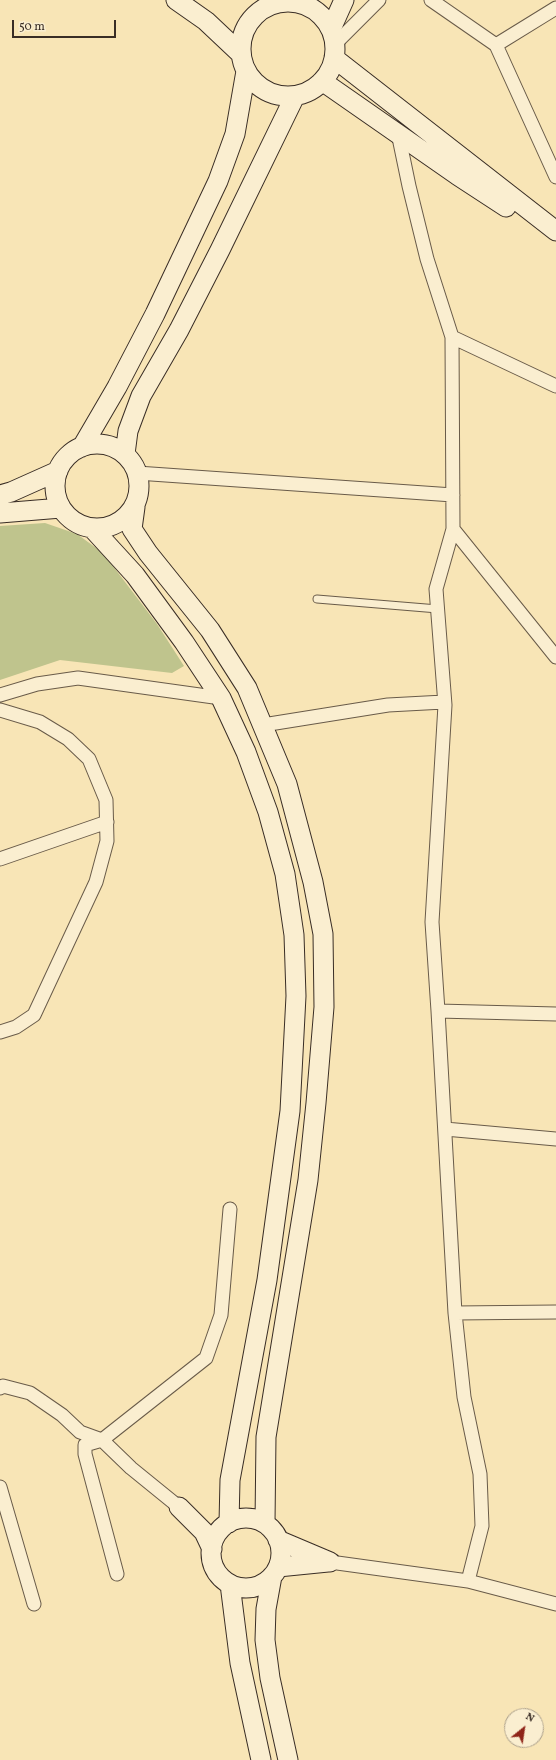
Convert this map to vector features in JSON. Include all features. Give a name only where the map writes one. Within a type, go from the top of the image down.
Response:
[{"type":"main road","points":[[176,0],[206,22],[243,63],[255,83],[266,91],[280,96],[294,96],[310,91],[322,81],[330,71],[333,44],[344,0]]},
{"type":"main road","points":[[82,447],[117,387],[155,314],[218,181],[235,134],[243,63],[241,42],[244,30],[251,19],[261,10],[276,2],[300,3],[312,9],[323,18],[333,44],[556,231]]},
{"type":"main road","points":[[322,81],[398,132],[457,175],[524,218],[556,235]]},
{"type":"main road","points":[[125,454],[128,431],[141,396],[182,324],[224,243],[294,96]]},
{"type":"main road","points":[[134,507],[127,517],[116,524],[104,528],[92,528],[80,525],[69,518],[61,508],[56,496],[55,483],[58,471],[63,461],[72,452],[93,444],[115,448],[125,454],[134,465],[139,479],[139,493],[134,507],[132,529],[148,552],[210,630],[247,688],[287,784],[313,882],[323,934],[324,1007],[308,1180],[266,1437],[265,1523]]},
{"type":"main road","points":[[0,494],[11,492],[58,471]]},
{"type":"main road","points":[[0,513],[61,508]]},
{"type":"main road","points":[[92,528],[135,575],[184,642],[221,698],[246,752],[268,812],[285,874],[294,935],[296,996],[290,1111],[267,1280],[230,1480],[225,1525]]},
{"type":"main road","points":[[179,1507],[225,1525]]},
{"type":"main road","points":[[179,1507],[204,1532],[212,1550]]},
{"type":"main road","points":[[288,1760],[270,1678],[265,1640],[266,1609],[275,1572],[281,1550],[278,1540],[273,1530],[265,1523],[246,1518],[225,1525],[216,1536],[212,1550],[215,1567],[221,1577],[230,1584],[241,1587],[252,1587],[263,1583],[275,1572],[330,1562]]},
{"type":"main road","points":[[278,1540],[330,1562]]},
{"type":"main road","points":[[230,1584],[240,1663],[261,1760]]},
{"type":"street","points":[[333,44],[379,0]]},
{"type":"street","points":[[431,0],[496,45],[556,177]]},
{"type":"street","points":[[496,45],[556,8]]},
{"type":"street","points":[[398,132],[409,186],[427,259],[452,337],[454,528],[436,589],[444,702],[432,922],[455,1313],[464,1397],[480,1474],[482,1526],[468,1582]]},
{"type":"street","points":[[452,337],[556,386]]},
{"type":"street","points":[[137,473],[453,495]]},
{"type":"street","points":[[454,528],[556,657]]},
{"type":"street","points":[[0,695],[37,684],[78,678],[221,698]]},
{"type":"street","points":[[263,725],[388,705],[444,702]]},
{"type":"street","points":[[0,710],[40,722],[68,739],[89,759],[106,800],[108,841],[96,882],[34,1016],[16,1026],[0,1032]]},
{"type":"street","points":[[0,859],[107,822]]},
{"type":"street","points":[[438,1011],[556,1014]]},
{"type":"street","points":[[445,1129],[556,1139]]},
{"type":"street","points":[[117,1574],[85,1454],[85,1445],[102,1440],[206,1358],[221,1316],[230,1209]]},
{"type":"street","points":[[455,1313],[556,1312]]},
{"type":"street","points":[[1,1386],[30,1393],[62,1415],[80,1432],[102,1440],[131,1468],[179,1507]]},
{"type":"street","points":[[0,1488],[34,1604]]},
{"type":"street","points":[[330,1562],[468,1582],[556,1604]]},
{"type":"lane","points":[[317,600],[438,609]]},
{"type":"green space","points":[[45,523],[77,534],[103,553],[157,624],[184,666],[172,673],[60,660],[0,680],[0,526]]}]
